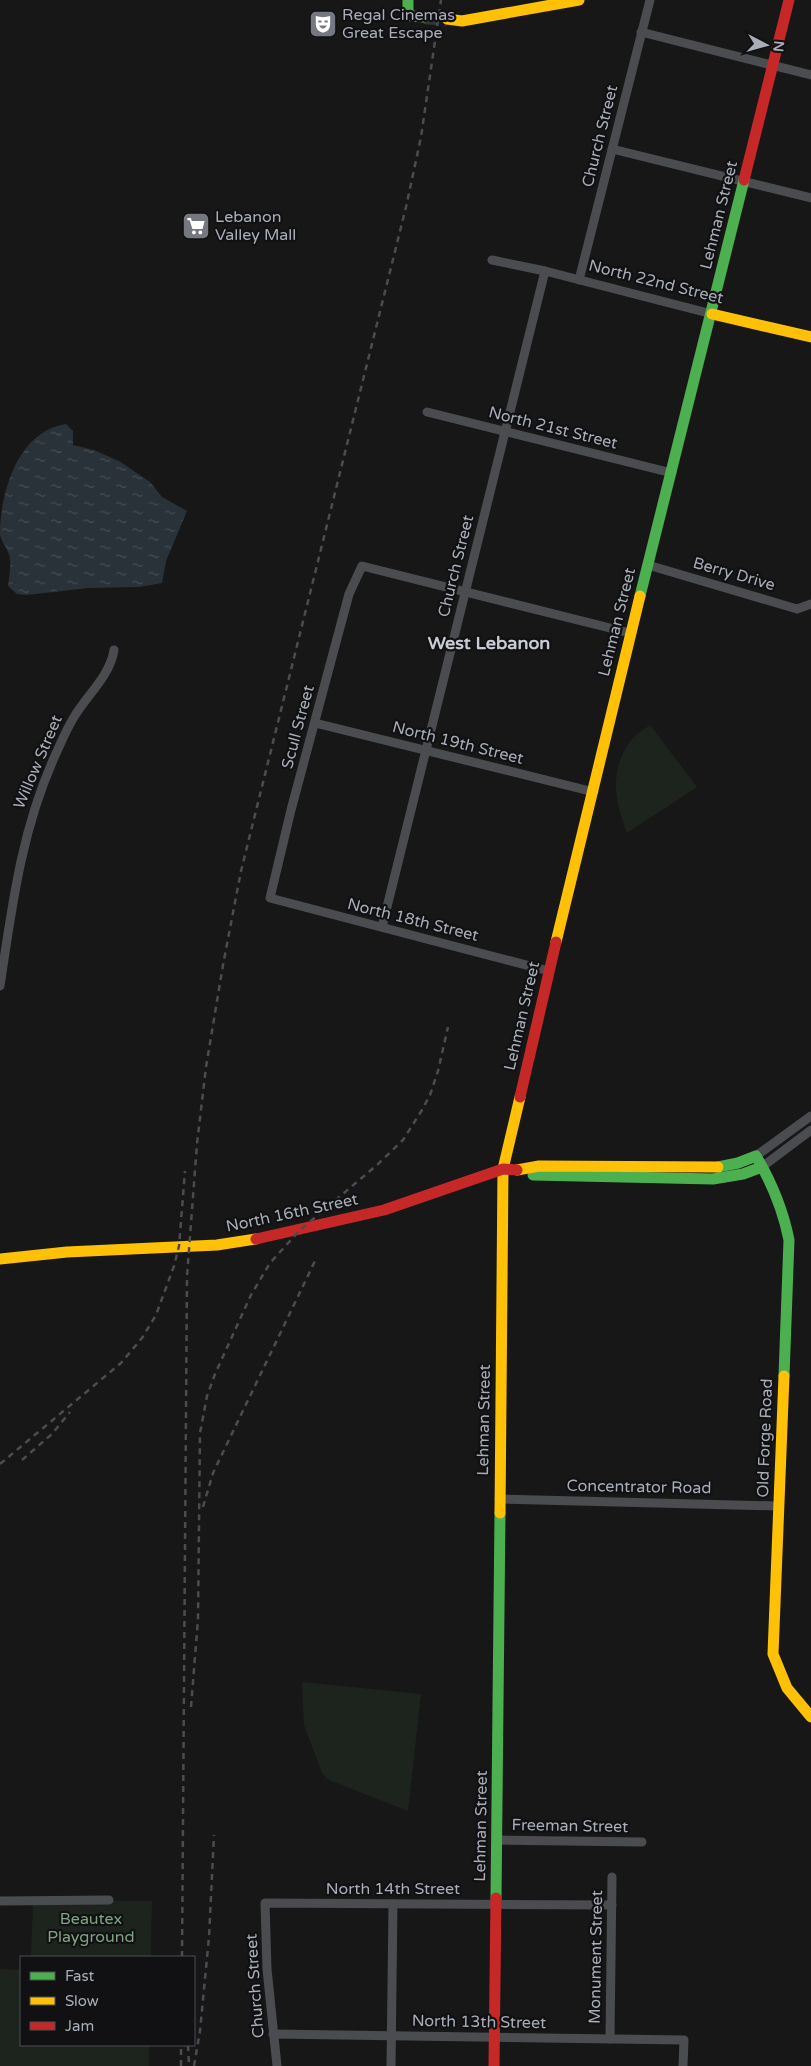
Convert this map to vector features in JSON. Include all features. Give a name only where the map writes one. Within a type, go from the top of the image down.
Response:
[{"type":"main road","points":[[408,0],[408,11],[411,16],[424,17]]},
{"type":"main road","points":[[447,19],[462,21],[580,0]]},
{"type":"main road","name":"Lehman Street","points":[[494,2066],[503,1169],[549,971],[594,792],[630,633],[712,314],[789,0]]},
{"type":"main road","name":"North 22nd Street","points":[[712,314],[811,337]]},
{"type":"main road","name":"North 16th Street","points":[[0,1259],[67,1252],[217,1245],[270,1237],[384,1210],[503,1169],[524,1170],[539,1166],[720,1167],[756,1156]]},
{"type":"main road","name":"Old Forge Road","points":[[756,1156],[786,1219],[789,1240],[774,1654],[780,1676],[792,1699],[811,1718]]},
{"type":"main road","name":"North 16th Street","points":[[524,1170],[533,1175],[705,1179],[733,1176],[762,1167]]},
{"type":"street","name":"Church Street","points":[[579,280],[650,0]]},
{"type":"street","points":[[641,32],[811,75]]},
{"type":"street","points":[[612,149],[811,198]]},
{"type":"street","name":"North 22nd Street","points":[[492,260],[545,271],[712,314]]},
{"type":"street","name":"Church Street","points":[[382,927],[545,271]]},
{"type":"street","name":"North 21st Street","points":[[427,412],[672,473]]},
{"type":"street","name":"Berry Drive","points":[[648,565],[797,608],[811,604]]},
{"type":"street","name":"Scull Street","points":[[270,898],[349,594],[362,566],[466,591]]},
{"type":"street","points":[[466,591],[630,633]]},
{"type":"street","name":"Willow Street","points":[[0,986],[29,822],[53,759],[74,717],[109,668],[114,650]]},
{"type":"street","name":"North 19th Street","points":[[315,723],[594,792]]},
{"type":"street","name":"North 18th Street","points":[[270,898],[549,971]]},
{"type":"street","name":"North 16th Street","points":[[756,1156],[811,1116]]},
{"type":"street","name":"North 16th Street","points":[[762,1167],[811,1130]]},
{"type":"street","name":"Concentrator Road","points":[[499,1499],[778,1506]]},
{"type":"street","name":"Freeman Street","points":[[497,1840],[642,1842]]},
{"type":"street","name":"Monument Street","points":[[610,2039],[612,1877]]},
{"type":"street","points":[[0,1901],[110,1900]]},
{"type":"street","name":"Church Street","points":[[265,1903],[267,1969],[277,2066]]},
{"type":"street","name":"North 14th Street","points":[[265,1903],[612,1905]]},
{"type":"street","points":[[391,2066],[393,1904]]},
{"type":"street","name":"North 13th Street","points":[[273,2034],[684,2040],[683,2066]]},
{"type":"green space","points":[[650,725],[697,787],[627,833],[619,810],[616,776],[623,754],[631,740]]},
{"type":"green space","points":[[302,1682],[421,1694],[408,1811],[329,1780],[322,1773],[304,1725]]},
{"type":"green space","name":"Beautex Playground","points":[[33,1900],[152,1901],[151,1956],[31,1956]]},
{"type":"green space","name":"Beautex Playground","points":[[0,1969],[20,1970],[20,2046],[149,2046],[149,2066],[0,2066]]},
{"type":"water","points":[[66,424],[73,431],[73,445],[94,450],[119,461],[150,482],[162,497],[187,511],[166,561],[162,583],[139,587],[88,588],[26,595],[17,594],[8,586],[10,557],[0,535],[1,518],[8,483],[24,451],[35,438],[49,429]]},
{"type":"tunnel","points":[[424,17],[447,19]]},
{"type":"railway","points":[[182,1956],[187,1276],[197,1144],[206,1067],[241,871],[406,207],[421,137],[441,0]]},
{"type":"railway","points":[[191,1707],[198,1619],[200,1433],[207,1396],[215,1374],[251,1295],[270,1263],[299,1231],[377,1165],[403,1140],[430,1095],[438,1071],[448,1027]]},
{"type":"railway","points":[[0,1464],[121,1363],[142,1338],[156,1315],[174,1266],[179,1246],[185,1171]]},
{"type":"railway","points":[[203,1507],[213,1473],[315,1261]]},
{"type":"railway","points":[[22,1460],[52,1434],[70,1412]]},
{"type":"railway","points":[[194,2066],[200,2031],[209,1937],[214,1835]]},
{"type":"railway","points":[[181,2046],[181,2066]]},
{"type":"railway","points":[[188,2046],[189,2065]]},
{"type":"traffic: fast","points":[[408,0],[408,11],[411,16],[424,17]]},
{"type":"traffic: fast","points":[[640,596],[744,180]]},
{"type":"traffic: fast","points":[[718,1167],[738,1163],[756,1156],[772,1187],[784,1218],[789,1240],[784,1376]]},
{"type":"traffic: fast","points":[[533,1175],[713,1179],[743,1174],[762,1167]]},
{"type":"traffic: fast","points":[[496,1898],[500,1513]]},
{"type":"traffic: slow","points":[[447,19],[462,21],[579,0]]},
{"type":"traffic: slow","points":[[712,314],[811,337]]},
{"type":"traffic: slow","points":[[556,942],[640,596]]},
{"type":"traffic: slow","points":[[500,1513],[503,1169],[520,1097]]},
{"type":"traffic: slow","points":[[517,1170],[539,1166],[718,1167]]},
{"type":"traffic: slow","points":[[0,1259],[67,1252],[217,1245],[256,1239]]},
{"type":"traffic: slow","points":[[784,1376],[773,1654],[787,1688],[811,1717]]},
{"type":"traffic: jam","points":[[744,180],[789,0]]},
{"type":"traffic: jam","points":[[520,1097],[556,942]]},
{"type":"traffic: jam","points":[[256,1239],[384,1210],[503,1169],[517,1170]]},
{"type":"traffic: jam","points":[[494,2066],[496,1898]]},
{"type":"place","name":"Regal Cinemas Great Escape","points":[[323,24]]},
{"type":"place","name":"Lebanon Valley Mall","points":[[196,226]]},
{"type":"district","name":"West Lebanon","points":[[489,643]]}]
